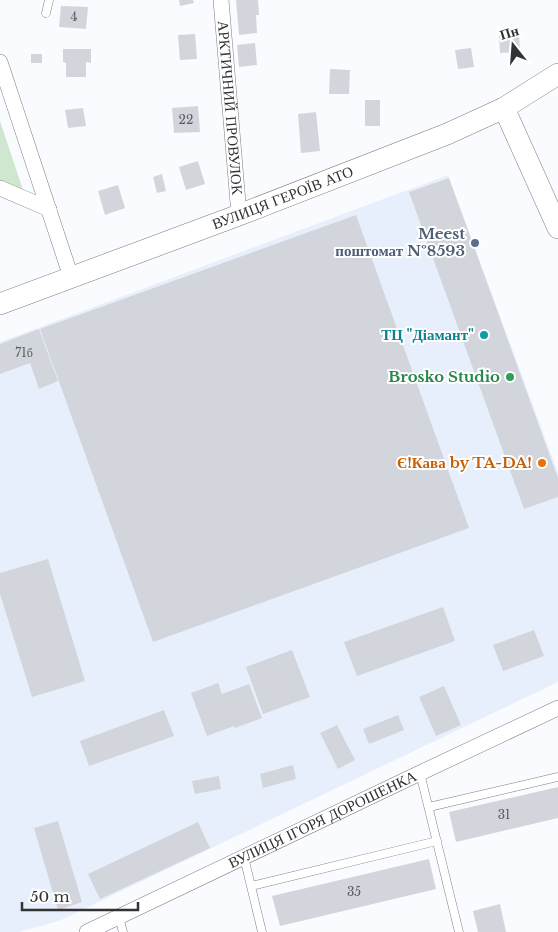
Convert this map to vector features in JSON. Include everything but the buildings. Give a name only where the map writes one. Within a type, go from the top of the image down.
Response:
[{"type":"main road","name":"ВУЛИЦЯ ГЕРОЇВ АТО","points":[[0,304],[239,215],[447,134],[504,108],[558,74]]},
{"type":"main road","points":[[504,108],[558,228]]},
{"type":"street","name":"АРКТИЧНИЙ ПРОВУЛОК","points":[[221,0],[239,215]]},
{"type":"street","points":[[0,62],[71,278]]},
{"type":"street","points":[[0,188],[48,209]]},
{"type":"street","name":"ВУЛИЦЯ ІГОРЯ ДОРОШЕНКА","points":[[87,932],[558,708]]},
{"type":"lane","points":[[46,13],[49,0]]},
{"type":"lane","points":[[420,773],[459,932]]},
{"type":"lane","points":[[428,807],[558,777]]},
{"type":"lane","points":[[251,886],[437,841]]},
{"type":"lane","points":[[244,857],[262,932]]},
{"type":"lane","points":[[119,917],[122,932]]},
{"type":"shaded area","points":[[448,175],[558,473],[558,682],[59,921],[19,932],[0,932],[0,342]]},
{"type":"green space","points":[[0,121],[27,202],[0,190]]},
{"type":"place","name":"Meest поштомат №8593","points":[[475,243]]},
{"type":"place","name":"ТЦ \"Діамант\"","points":[[484,335]]},
{"type":"place","name":"Brosko Studio","points":[[510,377]]},
{"type":"place","name":"Є!Кава by TA-DA!","points":[[542,463]]}]
